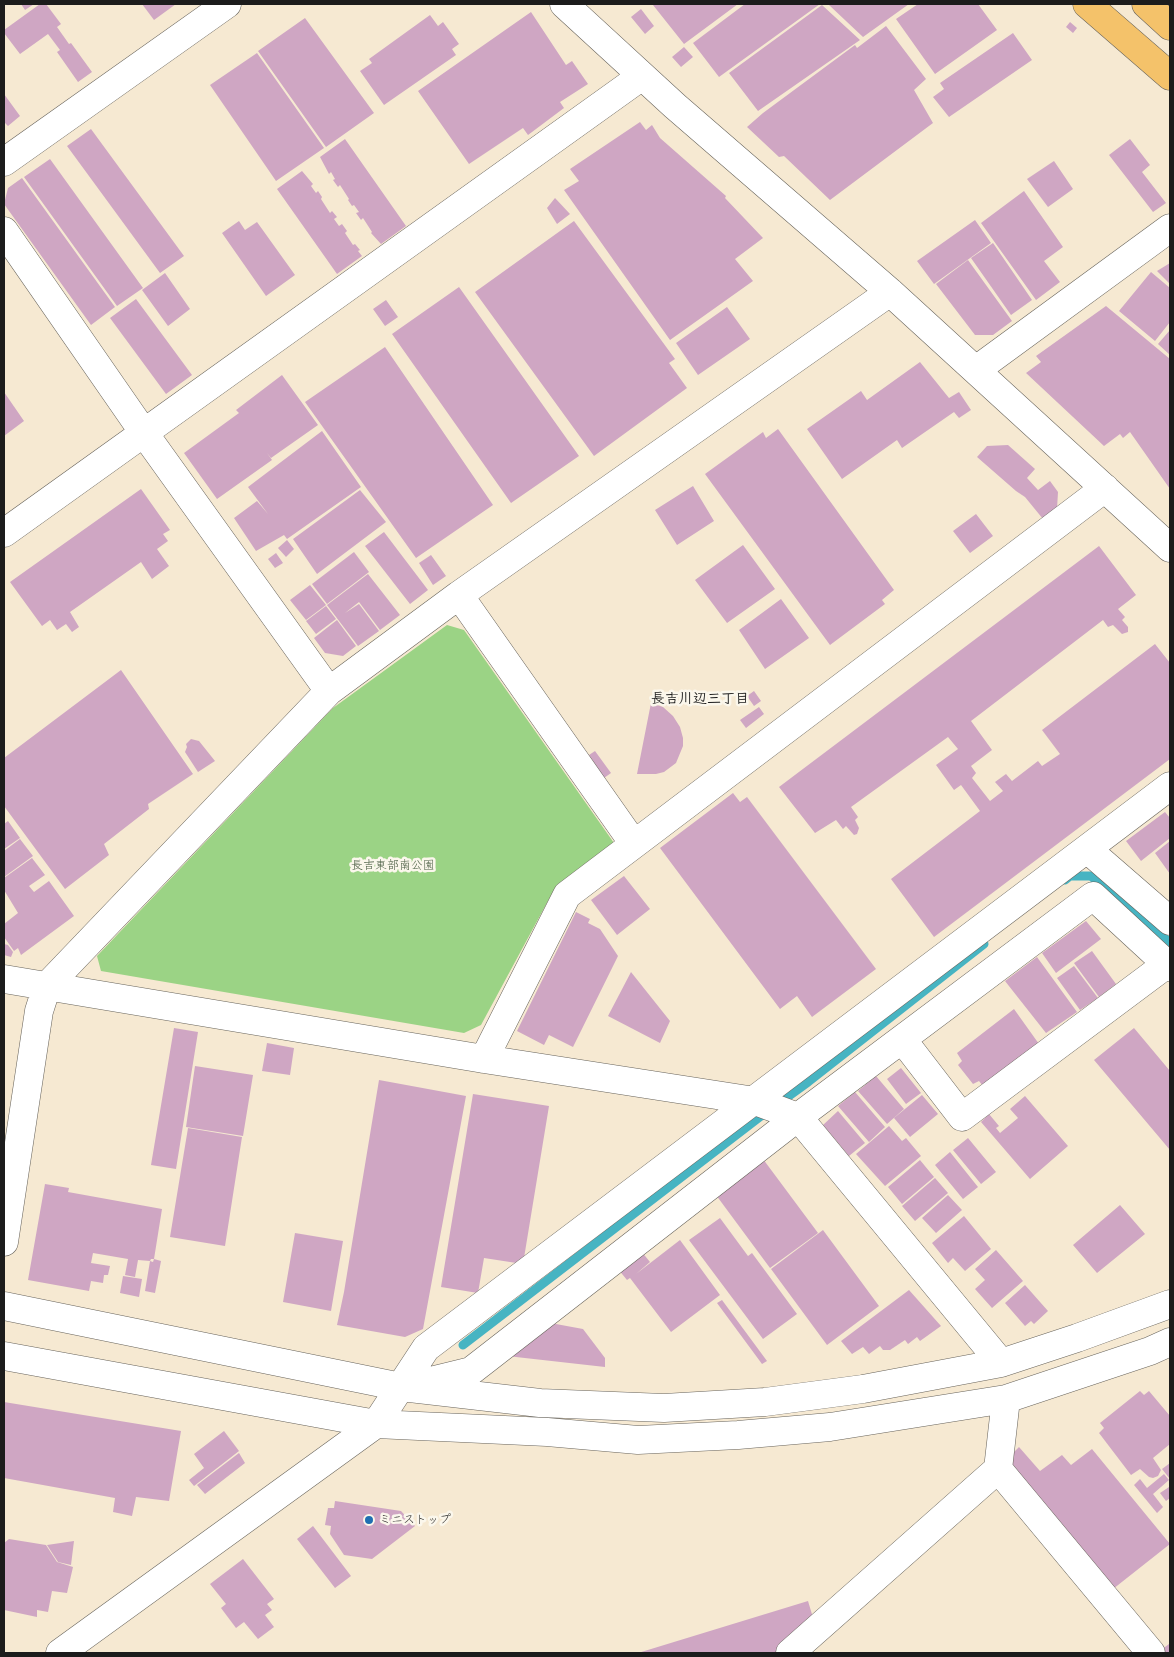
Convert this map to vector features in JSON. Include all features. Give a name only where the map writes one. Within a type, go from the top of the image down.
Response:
[{"type":"main road","points":[[1087,4],[1170,76]]},
{"type":"main road","points":[[1146,4],[1170,26]]},
{"type":"street","points":[[4,162],[227,4]]},
{"type":"street","points":[[564,4],[642,76],[890,292],[1170,548]]},
{"type":"street","points":[[4,534],[642,76]]},
{"type":"street","points":[[976,370],[1170,228]]},
{"type":"street","points":[[4,231],[144,433],[329,691]]},
{"type":"street","points":[[4,1242],[39,1011],[47,986],[329,691],[459,596],[890,292]]},
{"type":"street","points":[[484,1059],[567,895],[1106,488]]},
{"type":"street","points":[[459,596],[634,844]]},
{"type":"street","points":[[60,1653],[376,1424],[426,1348],[1170,786]]},
{"type":"street","points":[[1087,849],[1170,920]]},
{"type":"street","points":[[401,1387],[470,1371],[798,1117],[902,1039],[1094,896],[1169,966],[962,1117],[902,1039]]},
{"type":"street","points":[[4,979],[484,1059],[755,1100],[798,1117],[1001,1363]]},
{"type":"street","points":[[4,1306],[401,1387],[540,1403],[664,1408],[765,1402],[863,1390],[1001,1363],[1170,1304]]},
{"type":"street","points":[[4,1356],[376,1424],[648,1439],[738,1435],[830,1427],[1006,1399],[1150,1351],[1170,1342]]},
{"type":"street","points":[[790,1653],[998,1469],[1006,1399]]},
{"type":"street","points":[[998,1469],[1151,1653]]},
{"type":"green space","name":"長吉東部南公園","points":[[447,625],[464,630],[614,843],[556,886],[481,1025],[464,1033],[101,971],[97,956],[333,708]]},
{"type":"building","points":[[21,4],[34,4],[25,10]]},
{"type":"building","points":[[40,4],[46,4],[61,24],[57,27],[92,72],[78,82],[57,52],[60,50],[48,34],[20,54],[4,33],[4,30]]},
{"type":"building","points":[[142,4],[176,4],[154,20]]},
{"type":"building","points":[[738,4],[684,44],[653,5]]},
{"type":"building","points":[[745,4],[820,4],[719,77],[693,43]]},
{"type":"building","points":[[909,4],[863,37],[829,5]]},
{"type":"building","points":[[918,4],[978,4],[997,30],[935,74],[896,19]]},
{"type":"building","points":[[822,5],[860,40],[758,111],[729,73]]},
{"type":"building","points":[[641,9],[654,26],[645,34],[631,17]]},
{"type":"building","points":[[531,12],[566,65],[572,61],[588,84],[560,102],[564,108],[528,135],[523,128],[469,164],[418,91]]},
{"type":"building","points":[[430,15],[438,26],[443,22],[459,44],[452,49],[456,55],[384,105],[360,71],[372,63],[369,59]]},
{"type":"building","points":[[305,18],[374,113],[326,147],[258,51]]},
{"type":"building","points":[[1070,22],[1077,28],[1073,33],[1066,27]]},
{"type":"building","points":[[886,26],[926,79],[914,90],[933,123],[830,200],[784,156],[779,157],[747,127],[855,45],[857,48]]},
{"type":"building","points":[[1013,33],[1032,60],[949,117],[933,97],[944,89],[940,83]]},
{"type":"building","points":[[684,47],[693,57],[681,67],[672,57]]},
{"type":"building","points":[[257,53],[324,148],[276,181],[210,85]]},
{"type":"building","points":[[4,94],[20,116],[8,126],[4,124]]},
{"type":"building","points":[[640,122],[646,130],[652,125],[660,138],[726,196],[725,198],[763,238],[735,259],[753,281],[670,340],[564,190],[579,181],[570,169]]},
{"type":"building","points":[[91,129],[184,256],[160,273],[67,146]]},
{"type":"building","points":[[345,139],[406,226],[381,244],[371,233],[363,218],[361,220],[356,213],[359,212],[354,205],[352,206],[340,185],[338,187],[333,180],[335,179],[331,172],[329,174],[320,157]]},
{"type":"building","points":[[1130,139],[1150,165],[1142,172],[1166,203],[1153,212],[1109,155]]},
{"type":"building","points":[[50,159],[143,288],[117,306],[24,177]]},
{"type":"building","points":[[1054,161],[1073,189],[1048,207],[1027,179]]},
{"type":"building","points":[[302,171],[313,184],[311,186],[316,193],[318,191],[322,197],[321,199],[330,213],[332,211],[337,217],[334,219],[339,226],[342,224],[347,231],[345,233],[353,245],[355,244],[360,250],[358,251],[362,256],[337,274],[277,189]]},
{"type":"building","points":[[22,178],[115,307],[91,325],[4,204],[8,188]]},
{"type":"building","points":[[1024,191],[1063,247],[1044,261],[1060,282],[1036,300],[981,223]]},
{"type":"building","points":[[555,198],[570,214],[557,224],[547,208]]},
{"type":"building","points":[[975,220],[991,243],[934,284],[917,261]]},
{"type":"building","points":[[239,221],[245,230],[257,222],[295,275],[266,296],[222,233]]},
{"type":"building","points":[[574,221],[675,359],[669,363],[687,388],[594,456],[475,292]]},
{"type":"building","points":[[993,243],[1032,300],[1011,315],[971,258]]},
{"type":"building","points":[[968,260],[1012,321],[993,335],[975,335],[936,284]]},
{"type":"building","points":[[1170,263],[1170,284],[1157,271]]},
{"type":"building","points":[[1151,272],[1170,288],[1170,322],[1155,341],[1119,311]]},
{"type":"building","points":[[165,273],[190,309],[168,326],[142,290]]},
{"type":"building","points":[[459,287],[579,456],[511,503],[392,334]]},
{"type":"building","points":[[136,299],[192,375],[166,394],[110,318]]},
{"type":"building","points":[[386,300],[398,317],[385,326],[373,309]]},
{"type":"building","points":[[1106,306],[1170,359],[1170,489],[1130,432],[1123,438],[1120,434],[1104,446],[1026,373],[1041,362],[1036,356]]},
{"type":"building","points":[[727,307],[750,339],[698,375],[676,343]]},
{"type":"building","points":[[1170,330],[1170,355],[1158,344]]},
{"type":"building","points":[[385,347],[493,505],[416,558],[305,402]]},
{"type":"building","points":[[920,362],[949,398],[959,392],[971,410],[959,418],[954,412],[902,448],[897,440],[842,479],[807,429],[861,391],[867,400]]},
{"type":"building","points":[[282,375],[318,425],[271,458],[267,453],[272,460],[217,499],[184,453],[239,413],[236,410]]},
{"type":"building","points":[[4,392],[24,421],[4,436]]},
{"type":"building","points":[[778,429],[894,590],[882,600],[885,604],[830,645],[705,474],[763,432],[766,438]]},
{"type":"building","points":[[322,431],[361,487],[287,539],[284,535],[256,551],[234,518],[257,501],[268,514],[248,487]]},
{"type":"building","points":[[1008,445],[1035,469],[1027,478],[1038,490],[1050,481],[1058,492],[1057,509],[1043,519],[1025,497],[977,457],[987,446]]},
{"type":"building","points":[[693,486],[714,521],[677,545],[655,510]]},
{"type":"building","points":[[141,489],[170,530],[163,534],[168,541],[157,549],[169,566],[152,579],[141,562],[70,612],[79,627],[72,632],[66,624],[57,630],[50,620],[42,626],[10,582]]},
{"type":"building","points":[[360,490],[386,522],[317,574],[293,539]]},
{"type":"building","points":[[976,514],[993,536],[970,553],[953,531]]},
{"type":"building","points":[[384,532],[428,590],[410,604],[365,546]]},
{"type":"building","points":[[287,540],[294,549],[286,557],[278,548]]},
{"type":"building","points":[[743,545],[775,589],[727,623],[695,580]]},
{"type":"building","points":[[1099,546],[1136,595],[1118,609],[1125,617],[1122,620],[1128,627],[1128,632],[1122,634],[1113,625],[1108,627],[1103,620],[971,721],[992,750],[971,766],[976,773],[972,778],[990,801],[1003,791],[995,782],[1006,774],[1012,781],[1038,761],[1042,766],[1060,754],[1042,730],[1155,644],[1170,663],[1170,759],[934,937],[891,879],[980,811],[961,785],[954,790],[936,765],[958,749],[948,737],[851,807],[858,817],[855,820],[859,828],[857,834],[854,835],[846,826],[843,829],[836,820],[815,833],[779,787]]},
{"type":"building","points":[[354,552],[369,572],[327,604],[312,584]]},
{"type":"building","points":[[276,553],[283,563],[275,568],[268,559]]},
{"type":"building","points":[[431,555],[446,576],[433,585],[419,563]]},
{"type":"building","points":[[368,574],[400,615],[380,630],[359,602],[345,613],[359,604],[379,631],[358,646],[327,605]]},
{"type":"building","points":[[310,585],[326,605],[306,620],[290,600]]},
{"type":"building","points":[[781,599],[809,638],[765,669],[739,630]]},
{"type":"building","points":[[326,606],[336,619],[316,634],[306,621]]},
{"type":"building","points":[[337,620],[356,646],[343,656],[325,653],[314,638]]},
{"type":"building","points":[[121,670],[193,774],[148,804],[149,809],[104,844],[109,855],[65,889],[4,806],[4,758]]},
{"type":"building","points":[[754,691],[761,701],[754,706],[747,696]]},
{"type":"building","points":[[651,703],[663,707],[673,716],[680,727],[683,746],[676,763],[664,772],[637,774]]},
{"type":"building","points":[[759,707],[764,714],[746,728],[740,720]]},
{"type":"building","points":[[191,739],[199,741],[215,761],[198,772],[185,752],[186,744]]},
{"type":"building","points":[[595,751],[611,773],[604,778],[589,755]]},
{"type":"building","points":[[733,793],[740,802],[747,797],[876,969],[812,1017],[797,996],[780,1009],[660,848]]},
{"type":"building","points":[[1165,812],[1170,818],[1170,838],[1141,861],[1126,841]]},
{"type":"building","points":[[8,821],[20,838],[4,849],[4,824]]},
{"type":"building","points":[[20,839],[33,856],[4,877],[4,851]]},
{"type":"building","points":[[1170,841],[1170,874],[1155,853]]},
{"type":"building","points":[[32,858],[45,875],[29,886],[34,892],[49,881],[74,916],[21,955],[18,948],[14,951],[4,937],[4,924],[18,913],[4,890],[4,878]]},
{"type":"building","points":[[624,876],[650,909],[617,935],[591,900]]},
{"type":"building","points":[[576,912],[590,919],[588,923],[600,929],[618,956],[573,1047],[549,1035],[544,1045],[517,1031]]},
{"type":"building","points":[[1086,921],[1101,939],[1056,973],[1042,953]]},
{"type":"building","points":[[4,944],[8,945],[13,952],[11,957],[4,955]]},
{"type":"building","points":[[1092,951],[1116,984],[1099,997],[1074,963]]},
{"type":"building","points":[[1037,957],[1077,1012],[1046,1033],[1005,981]]},
{"type":"building","points":[[1074,966],[1098,998],[1080,1010],[1057,978]]},
{"type":"building","points":[[631,972],[670,1021],[660,1043],[608,1016]]},
{"type":"building","points":[[1014,1009],[1039,1044],[983,1086],[979,1081],[973,1084],[958,1065],[962,1061],[957,1053]]},
{"type":"building","points":[[174,1028],[198,1032],[176,1169],[151,1165]]},
{"type":"building","points":[[1134,1028],[1170,1071],[1170,1150],[1094,1060]]},
{"type":"building","points":[[267,1043],[294,1048],[290,1075],[262,1071]]},
{"type":"building","points":[[195,1066],[253,1075],[243,1136],[186,1127]]},
{"type":"building","points":[[901,1068],[921,1093],[906,1104],[887,1079]]},
{"type":"building","points":[[876,1076],[904,1109],[887,1124],[858,1091]]},
{"type":"building","points":[[379,1080],[466,1096],[423,1329],[405,1337],[337,1325]]},
{"type":"building","points":[[855,1092],[885,1127],[869,1142],[838,1106]]},
{"type":"building","points":[[473,1094],[549,1106],[523,1264],[484,1258],[478,1293],[441,1287]]},
{"type":"building","points":[[922,1095],[938,1114],[910,1137],[894,1118]]},
{"type":"building","points":[[1025,1096],[1068,1146],[1030,1179],[981,1122],[989,1114],[999,1126],[996,1128],[1000,1133],[1018,1118],[1010,1109]]},
{"type":"building","points":[[838,1111],[865,1143],[849,1156],[823,1125]]},
{"type":"building","points":[[889,1126],[902,1141],[906,1138],[921,1156],[885,1186],[856,1154]]},
{"type":"building","points":[[188,1128],[242,1137],[225,1246],[170,1237]]},
{"type":"building","points":[[968,1138],[996,1172],[981,1184],[953,1150]]},
{"type":"building","points":[[950,1152],[978,1187],[963,1199],[935,1165]]},
{"type":"building","points":[[763,1159],[818,1233],[770,1268],[716,1195]]},
{"type":"building","points":[[920,1160],[934,1177],[902,1204],[888,1187]]},
{"type":"building","points":[[935,1178],[948,1193],[915,1221],[902,1206]]},
{"type":"building","points":[[45,1184],[69,1188],[68,1192],[162,1209],[154,1259],[150,1261],[138,1260],[135,1277],[125,1275],[128,1259],[93,1253],[91,1263],[110,1266],[108,1275],[104,1275],[103,1283],[91,1281],[89,1291],[28,1280]]},
{"type":"building","points":[[948,1195],[962,1210],[936,1233],[922,1218]]},
{"type":"building","points":[[1120,1205],[1145,1234],[1097,1273],[1073,1245]]},
{"type":"building","points":[[964,1216],[991,1249],[965,1271],[953,1258],[948,1263],[932,1243]]},
{"type":"building","points":[[720,1218],[748,1256],[752,1253],[797,1314],[763,1339],[689,1240]]},
{"type":"building","points":[[823,1230],[879,1306],[827,1345],[771,1269]]},
{"type":"building","points":[[295,1233],[343,1241],[331,1311],[283,1302]]},
{"type":"building","points":[[680,1240],[720,1295],[671,1332],[630,1278],[627,1280],[618,1269],[641,1251],[650,1262],[636,1274]]},
{"type":"building","points":[[996,1250],[1023,1281],[992,1308],[975,1289],[985,1280],[975,1269]]},
{"type":"building","points":[[154,1259],[161,1261],[155,1293],[145,1291],[150,1261],[153,1262]]},
{"type":"building","points":[[123,1276],[142,1279],[139,1297],[120,1293]]},
{"type":"building","points":[[1025,1285],[1048,1311],[1034,1324],[1031,1321],[1025,1326],[1005,1303]]},
{"type":"building","points":[[909,1290],[941,1326],[920,1341],[917,1337],[908,1344],[905,1340],[890,1350],[883,1350],[880,1346],[869,1354],[863,1347],[852,1354],[841,1341]]},
{"type":"building","points":[[722,1300],[767,1361],[762,1364],[717,1303]]},
{"type":"building","points":[[545,1322],[583,1329],[605,1358],[605,1367],[507,1356]]},
{"type":"building","points":[[1140,1391],[1144,1395],[1149,1391],[1170,1416],[1170,1444],[1153,1458],[1161,1470],[1158,1476],[1153,1478],[1140,1469],[1131,1475],[1099,1433],[1104,1428],[1100,1423]]},
{"type":"building","points":[[4,1402],[181,1431],[169,1501],[136,1497],[132,1516],[113,1512],[115,1498],[4,1478]]},
{"type":"building","points":[[224,1431],[239,1451],[194,1486],[189,1480],[204,1468],[194,1454]]},
{"type":"building","points":[[1019,1447],[1040,1471],[1062,1455],[1071,1465],[1092,1449],[1170,1544],[1113,1589],[1010,1472],[1009,1457]]},
{"type":"building","points":[[239,1453],[245,1463],[205,1494],[197,1485]]},
{"type":"building","points":[[1170,1463],[1170,1479],[1162,1469]]},
{"type":"building","points":[[1164,1474],[1169,1480],[1153,1494],[1163,1507],[1157,1513],[1134,1485],[1140,1479],[1147,1488]]},
{"type":"building","points":[[1169,1487],[1170,1498],[1166,1501],[1160,1493]]},
{"type":"building","points":[[335,1501],[401,1511],[415,1526],[372,1559],[344,1555],[330,1534],[331,1526],[325,1525],[328,1508],[334,1508]]},
{"type":"building","points":[[313,1526],[351,1576],[335,1588],[297,1539]]},
{"type":"building","points":[[9,1539],[46,1545],[57,1562],[73,1567],[67,1593],[52,1591],[48,1612],[37,1610],[37,1617],[4,1610],[4,1543]]},
{"type":"building","points":[[74,1541],[71,1565],[58,1562],[47,1545]]},
{"type":"building","points":[[243,1559],[274,1599],[267,1604],[272,1610],[265,1615],[274,1627],[258,1639],[244,1622],[236,1628],[221,1608],[226,1604],[210,1584]]},
{"type":"building","points":[[808,1601],[814,1621],[777,1653],[638,1653]]},
{"type":"building","points":[[1169,1644],[1170,1653],[1164,1653],[1161,1650]]},
{"type":"waterway","points":[[1065,880],[1070,876],[1091,876],[1170,943]]},
{"type":"waterway","points":[[463,1345],[808,1082],[984,944]]},
{"type":"place","name":"ミニストップ","points":[[369,1520]]},
{"type":"district","name":"長吉川辺三丁目","points":[[700,699]]}]
